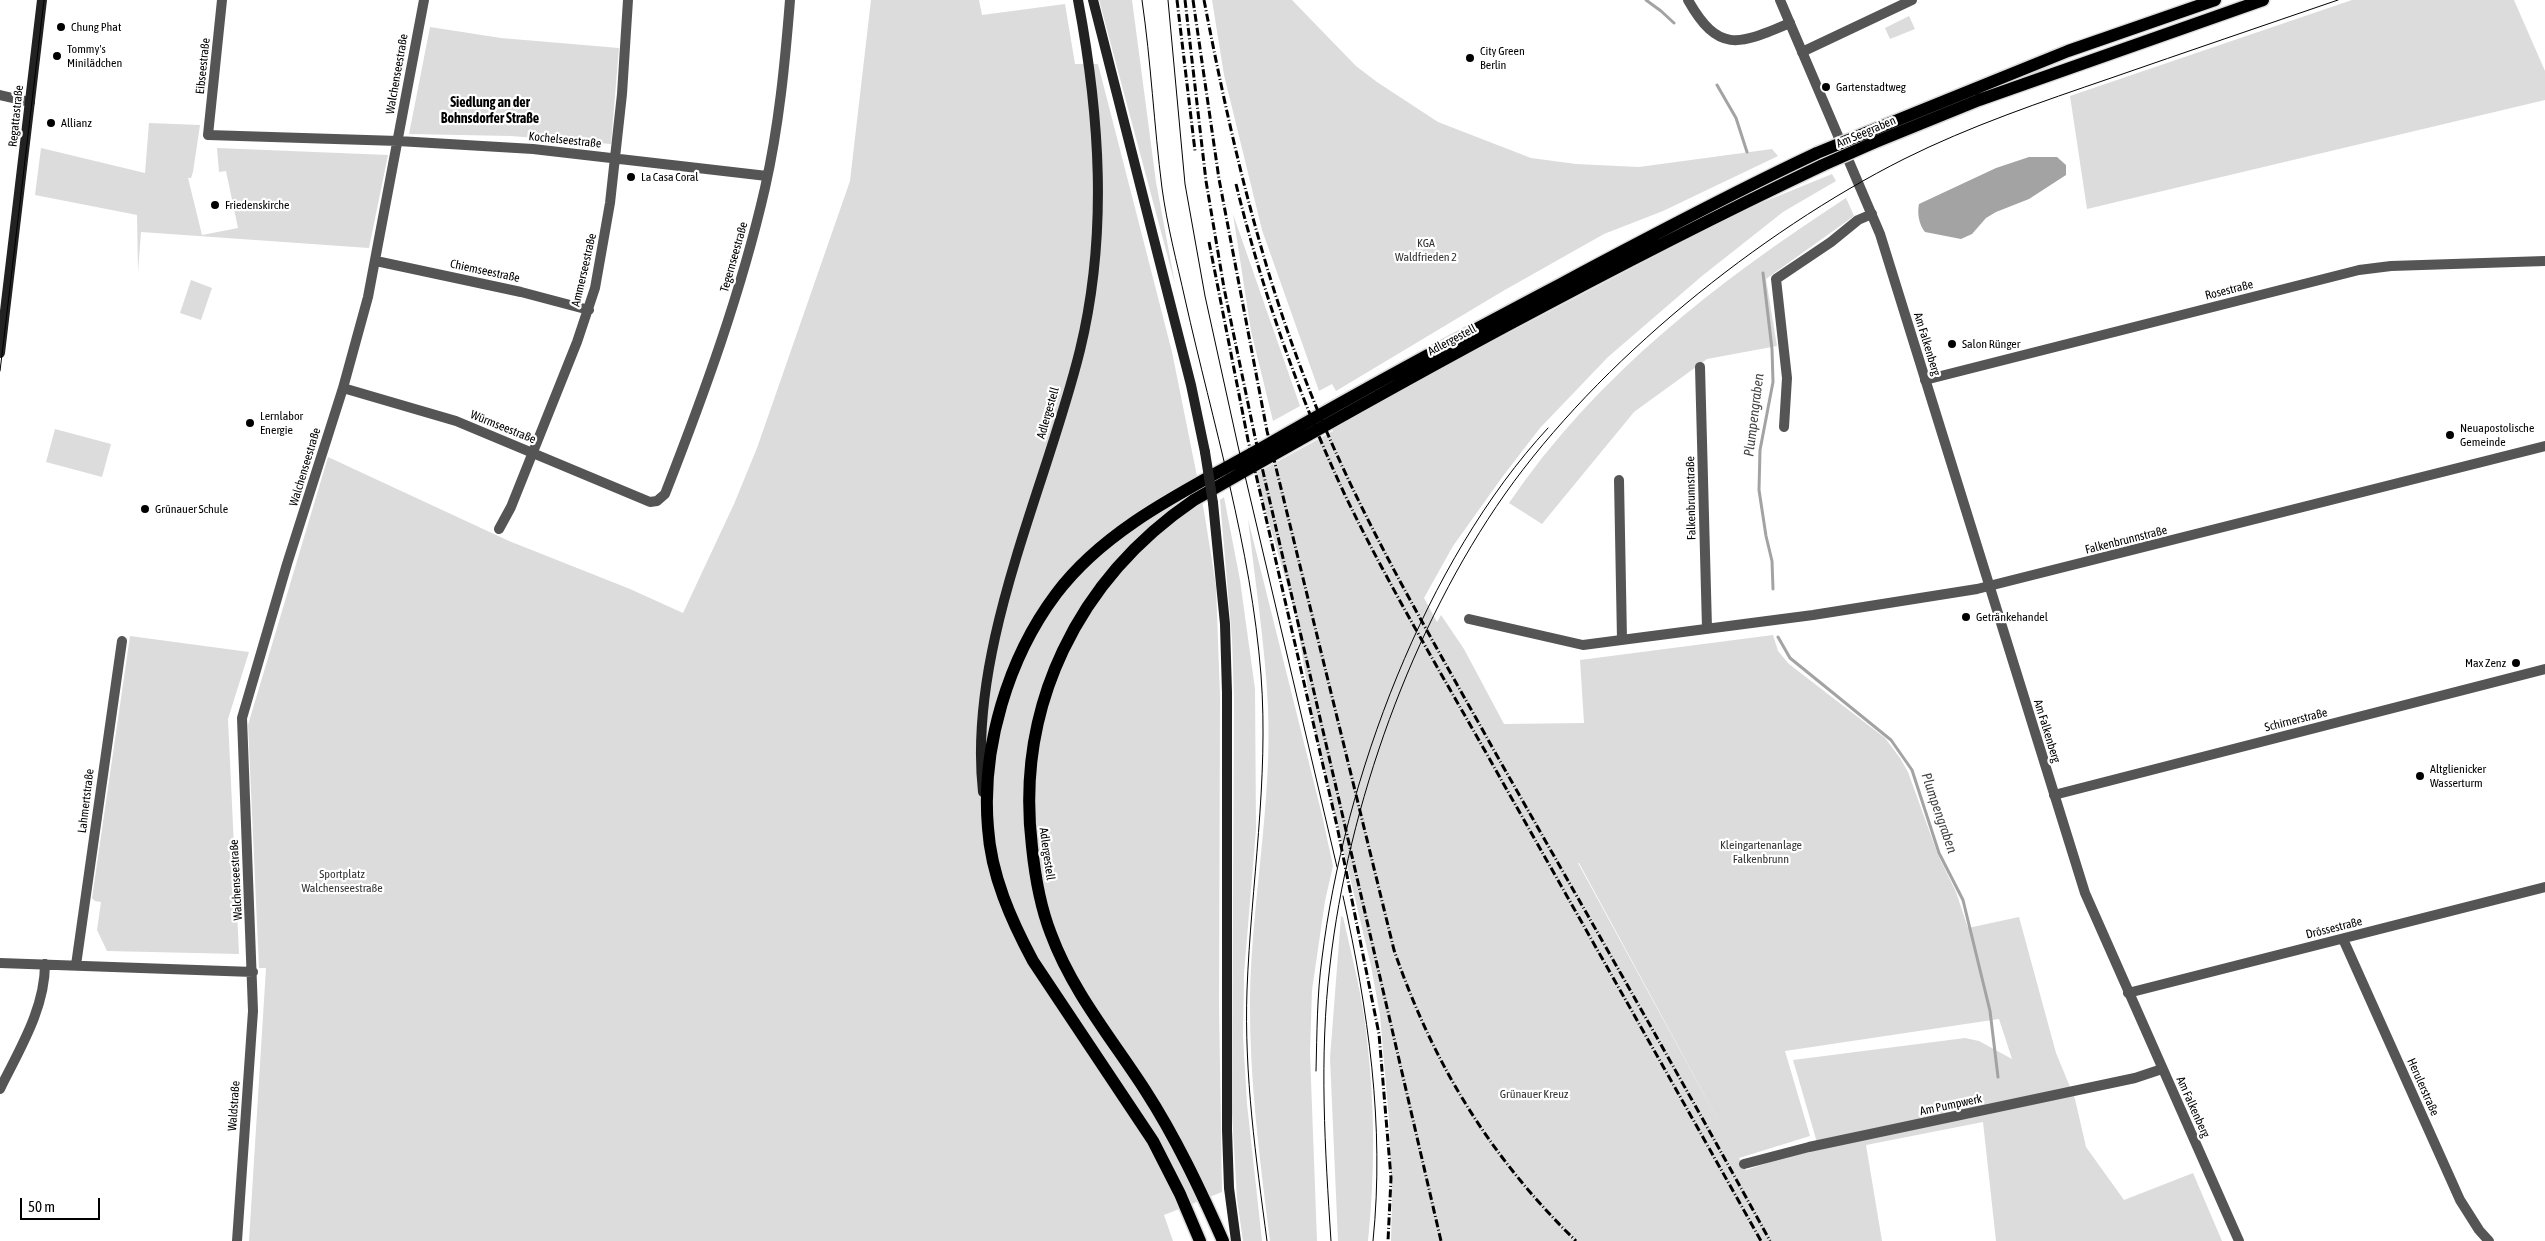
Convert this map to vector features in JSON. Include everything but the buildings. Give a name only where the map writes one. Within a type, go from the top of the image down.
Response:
[{"type":"main road","name":"Regattastraße","points":[[0,353],[42,0]]},
{"type":"main road","name":"Adlergestell","points":[[1078,0],[1097,128],[1099,178],[1094,268],[1080,349],[1063,414],[1011,574],[995,641],[983,725],[981,769],[987,828],[998,879],[1018,933],[1050,987],[1153,1141],[1180,1194],[1200,1241]]},
{"type":"main road","points":[[1093,0],[1191,385],[1213,503],[1225,624],[1227,1112],[1229,1188],[1236,1241]]},
{"type":"main road","name":"Am Seegraben","points":[[1494,326],[1823,165],[1870,137],[2068,51],[2215,0]]},
{"type":"main road","name":"Am Seegraben","points":[[1494,326],[1712,204],[1817,153],[1979,100],[2263,0]]},
{"type":"main road","name":"Adlergestell","points":[[987,828],[991,752],[1011,672],[1031,632],[1057,593],[1086,560],[1114,536],[1159,507],[1344,400],[1494,326]]},
{"type":"main road","name":"Adlergestell","points":[[1223,1241],[1181,1150],[1145,1090],[1070,977],[1050,933],[1036,880],[1028,817],[1032,751],[1044,700],[1064,648],[1093,599],[1110,575],[1141,542],[1170,517],[1494,326]]},
{"type":"street","name":"Eibseestraße","points":[[208,135],[222,0]]},
{"type":"street","name":"Walchenseestraße","points":[[253,972],[242,718],[287,564],[342,388],[376,261],[424,0]]},
{"type":"street","name":"Ammerseestraße","points":[[500,529],[588,310],[604,242],[615,158],[628,0]]},
{"type":"street","name":"Tegernseestraße","points":[[650,502],[658,501],[665,494],[705,393],[747,258],[767,176],[783,83],[790,0]]},
{"type":"street","points":[[1688,0],[1706,27],[1718,36],[1737,42],[1757,37],[1790,23]]},
{"type":"street","name":"Am Falkenberg","points":[[1780,0],[1880,234],[2086,894],[2128,993],[2239,1241]]},
{"type":"street","points":[[1802,52],[1912,0]]},
{"type":"street","points":[[0,95],[30,102]]},
{"type":"street","name":"Kochelseestraße","points":[[208,135],[398,141],[533,149],[767,176]]},
{"type":"street","points":[[1784,427],[1787,378],[1776,279],[1830,242],[1858,220],[1872,214]]},
{"type":"street","name":"Chiemseestraße","points":[[376,261],[521,292],[588,310]]},
{"type":"street","name":"Rosestraße","points":[[1925,380],[2359,270],[2391,266],[2545,261]]},
{"type":"street","name":"Falkenbrunnstraße","points":[[1700,367],[1707,628]]},
{"type":"street","name":"Würmseestraße","points":[[342,388],[456,421],[650,502]]},
{"type":"street","name":"Falkenbrunnstraße","points":[[1469,619],[1583,645],[1821,613],[1989,587],[2545,446]]},
{"type":"street","points":[[1619,480],[1622,640]]},
{"type":"street","name":"Lahmertstraße","points":[[76,965],[122,641]]},
{"type":"street","name":"Schirnerstraße","points":[[2054,795],[2545,669]]},
{"type":"street","name":"Drössestraße","points":[[2128,993],[2545,887]]},
{"type":"street","name":"Herulerstraße","points":[[2343,939],[2460,1200],[2489,1241]]},
{"type":"street","points":[[0,963],[253,972]]},
{"type":"street","points":[[0,1089],[37,1009],[44,985],[45,964]]},
{"type":"street","name":"Waldstraße","points":[[238,1241],[253,1011],[253,972]]},
{"type":"street","name":"Am Pumpwerk","points":[[1744,1164],[1809,1147],[2136,1078],[2162,1069]]},
{"type":"green space","name":"Sportplatz Walchenseestraße","points":[[871,0],[979,0],[982,15],[1065,4],[1075,64],[1098,64],[1172,352],[1204,511],[1216,586],[1220,696],[1219,1007],[1222,1192],[1164,1215],[1173,1241],[249,1241],[266,968],[259,968],[248,725],[328,457],[509,541],[630,589],[683,613],[734,504],[757,448],[850,181]]},
{"type":"green space","points":[[1099,0],[1132,0],[1156,182],[1175,284]]},
{"type":"green space","name":"KGA Waldfrieden 2","points":[[1212,0],[1292,0],[1356,66],[1377,82],[1438,122],[1531,158],[1576,164],[1639,167],[1772,149],[1778,156],[1663,211],[1604,234],[1503,291],[1336,391],[1332,384],[1319,391],[1262,230],[1224,75]]},
{"type":"green space","points":[[2352,0],[2514,0],[2545,71],[2545,100],[2087,209],[2070,96]]},
{"type":"green space","points":[[1909,16],[1915,29],[1890,39],[1885,28]]},
{"type":"green space","points":[[430,27],[501,38],[619,48],[611,144],[511,136],[409,134]]},
{"type":"green space","points":[[149,123],[200,125],[193,172],[191,178],[188,178],[202,235],[238,228],[226,171],[219,172],[217,148],[388,155],[369,248],[141,232],[138,272],[137,215],[35,195],[41,148],[145,173]]},
{"type":"green space","points":[[1832,174],[1836,181],[1783,212],[1702,276],[1608,357],[1540,428],[1503,476],[1453,546],[1424,598],[1437,622],[1441,615],[1464,649],[1504,724],[1584,723],[1580,660],[1773,635],[1778,651],[1789,664],[1885,738],[1900,758],[1908,772],[1938,855],[1956,892],[1968,928],[2019,917],[2056,1053],[2075,1099],[2086,1147],[2124,1200],[2193,1173],[2222,1241],[1996,1241],[1983,1122],[1866,1145],[1882,1241],[1391,1241],[1392,1201],[1389,1121],[1380,1015],[1371,966],[1314,726],[1295,612],[1255,474],[1333,431],[1331,426],[1739,212]],"holes":[[[1578,863],[1579,863],[1731,1144]],[[1999,1019],[2012,1059],[1979,1041],[1965,1038],[1793,1060],[1818,1146],[1746,1170],[1739,1158],[1810,1136],[1785,1051]]]},
{"type":"green space","points":[[1846,198],[1854,216],[1766,279],[1777,346],[1707,359],[1634,412],[1542,524],[1509,503],[1543,457],[1580,413],[1620,372],[1706,297],[1798,230]]},
{"type":"green space","points":[[1233,214],[1300,406],[1273,421],[1251,331]]},
{"type":"green space","points":[[191,280],[212,288],[201,320],[180,313]]},
{"type":"green space","points":[[55,429],[111,444],[102,477],[46,462]]},
{"type":"green space","points":[[1224,497],[1240,580],[1255,689],[1256,829],[1244,974],[1243,1036],[1247,1104],[1262,1241],[1243,1241],[1237,1199],[1232,1113],[1234,699],[1232,639],[1220,500]]},
{"type":"green space","points":[[1248,519],[1333,866],[1325,901],[1312,990],[1310,1053],[1317,1241],[1270,1241],[1256,1119],[1251,1058],[1250,997],[1254,924],[1265,816],[1268,707],[1262,636]]},
{"type":"green space","points":[[130,636],[249,652],[228,719],[239,954],[107,951],[97,930],[101,902],[95,901],[92,898]]},
{"type":"green space","points":[[1341,916],[1343,917],[1360,993],[1370,1065],[1373,1140],[1372,1191],[1368,1241],[1338,1241],[1330,1058]]},
{"type":"shaded area","points":[[2029,157],[2057,157],[2066,165],[2066,175],[2029,199],[1986,218],[1972,234],[1961,239],[1925,232],[1919,219],[1919,204],[1996,168]]},
{"type":"waterway","name":"Plumpengraben","points":[[1646,0],[1674,23]]},
{"type":"waterway","name":"Plumpengraben","points":[[1717,85],[1736,118],[1747,152]]},
{"type":"waterway","name":"Plumpengraben","points":[[1763,273],[1772,349],[1773,382],[1760,450],[1759,490],[1772,561],[1773,589]]},
{"type":"waterway","name":"Plumpengraben","points":[[1778,637],[1790,658],[1891,740],[1912,770],[1939,853],[1963,900],[1990,1011],[1998,1077]]},
{"type":"tram line","points":[[0,371],[44,0]]},
{"type":"tram line","points":[[1142,0],[1164,202],[1240,533],[1256,627],[1261,675],[1263,754],[1249,951],[1247,1053],[1252,1116],[1267,1241]]},
{"type":"tram line","points":[[1168,0],[1185,184],[1205,296],[1238,446],[1337,867]]},
{"type":"tram line","points":[[1331,1241],[1325,1138],[1325,1034],[1330,965],[1339,905],[1352,843],[1389,719],[1441,601],[1472,546],[1505,494],[1543,445],[1586,396],[1634,349],[1685,304],[1739,262],[1849,189],[1929,147],[2006,115],[2338,0]]},
{"type":"tram line","points":[[1316,1071],[1320,972],[1333,890],[1349,819],[1371,747],[1397,676],[1428,607],[1464,542],[1504,482],[1548,428]]},
{"type":"tram line","points":[[1343,896],[1360,982],[1372,1068],[1377,1154],[1373,1241]]},
{"type":"railway","points":[[1177,0],[1195,151]]},
{"type":"railway","points":[[1185,0],[1206,181],[1224,288],[1255,437],[1441,1241]]},
{"type":"railway","points":[[1193,0],[1219,179],[1267,431],[1394,950],[1409,991],[1427,1031],[1467,1106],[1516,1176],[1576,1241]]},
{"type":"railway","points":[[1204,0],[1236,152],[1263,252],[1294,351],[1333,445],[1376,535],[1423,623],[1770,1241]]},
{"type":"railway","points":[[1236,184],[1257,263],[1296,380],[1344,493],[1419,635],[1761,1241]]},
{"type":"railway","points":[[1209,242],[1248,440],[1337,826],[1379,1034],[1391,1178],[1388,1241]]},
{"type":"place","name":"Chung Phat","points":[[61,27]]},
{"type":"place","name":"Tommy's Minilädchen","points":[[57,56]]},
{"type":"place","name":"City Green Berlin","points":[[1470,58]]},
{"type":"place","name":"Gartenstadtweg","points":[[1826,87]]},
{"type":"place","name":"Allianz","points":[[51,123]]},
{"type":"place","name":"La Casa Coral","points":[[631,177]]},
{"type":"place","name":"Friedenskirche","points":[[215,205]]},
{"type":"place","name":"Salon Rünger","points":[[1952,344]]},
{"type":"place","name":"Lernlabor Energie","points":[[250,423]]},
{"type":"place","name":"Neuapostolische Gemeinde","points":[[2450,435]]},
{"type":"place","name":"Grünauer Schule","points":[[145,509]]},
{"type":"place","name":"Getränkehandel","points":[[1966,617]]},
{"type":"place","name":"Max Zenz","points":[[2516,663]]},
{"type":"place","name":"Altglienicker Wasserturm","points":[[2420,776]]},
{"type":"district","name":"Siedlung an der Bohnsdorfer Straße","points":[[490,112]]},
{"type":"park label","name":"Kleingartenanlage Falkenbrunn","points":[[1761,852]]},
{"type":"park label","name":"Grünauer Kreuz","points":[[1534,1094]]}]
